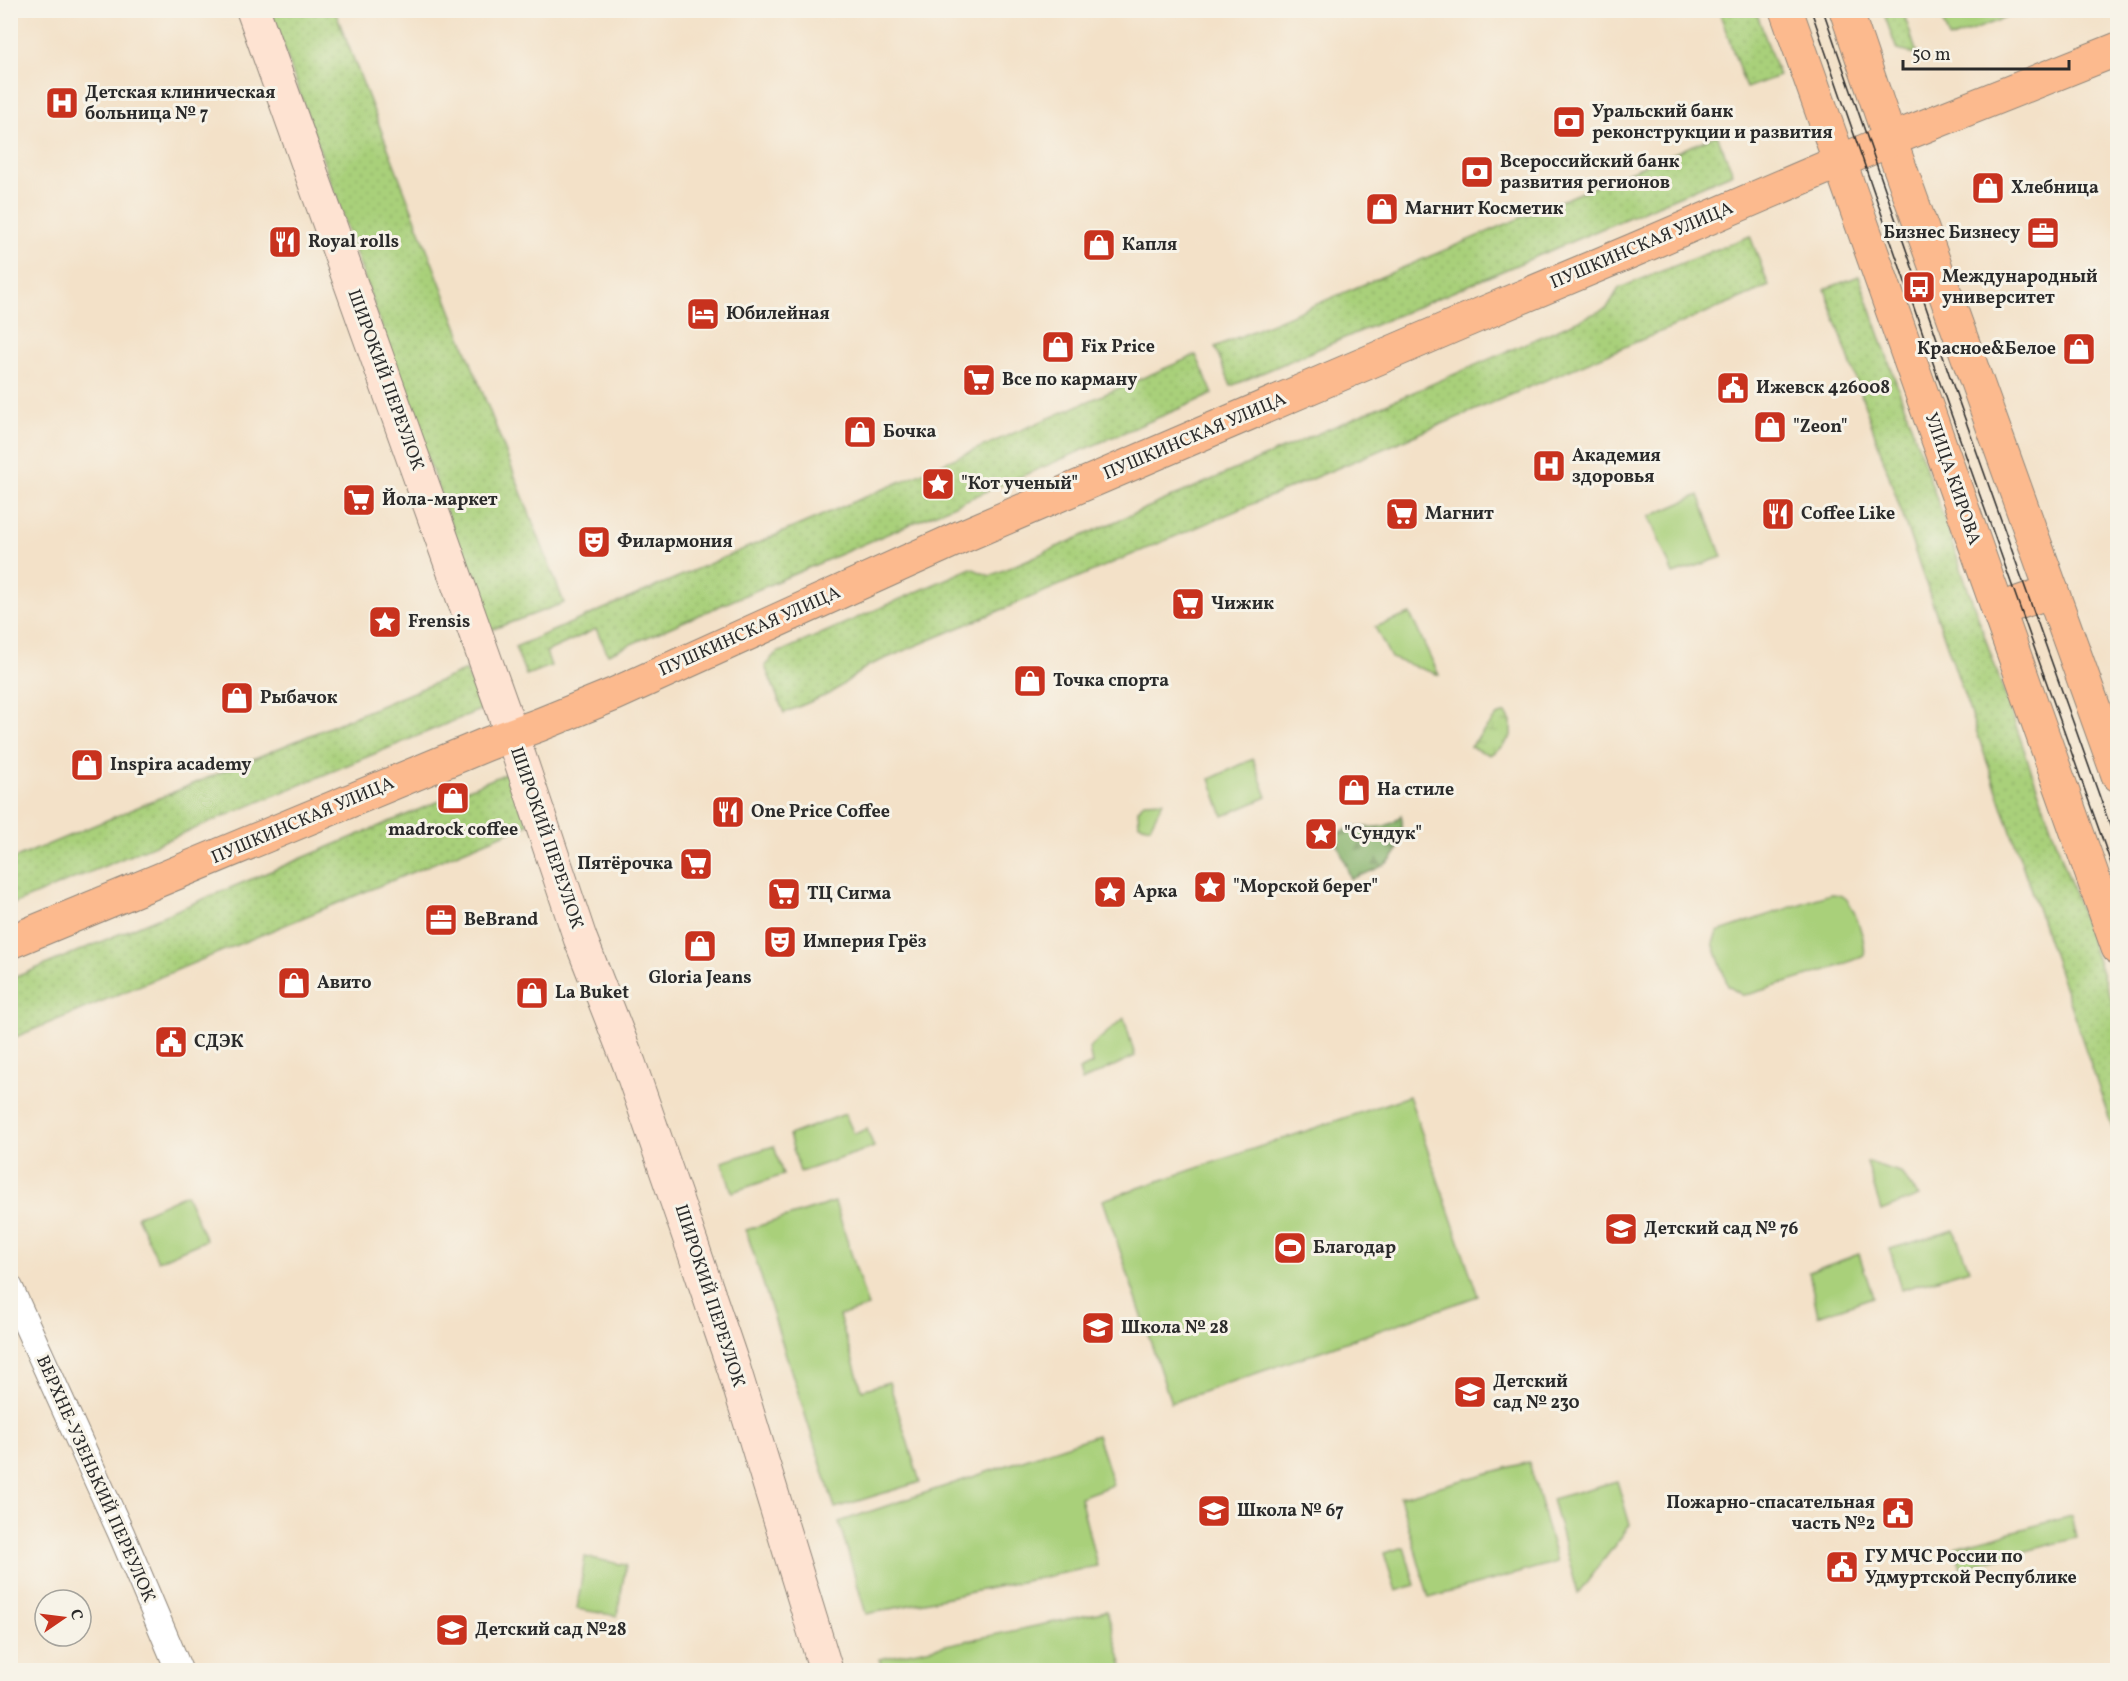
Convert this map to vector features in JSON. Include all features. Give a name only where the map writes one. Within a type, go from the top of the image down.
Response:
[{"type":"main road","name":"УЛИЦА КИРОВА","points":[[1786,10],[2118,948]]},
{"type":"main road","points":[[1846,10],[1890,140],[2118,775]]},
{"type":"main road","name":"ПУШКИНСКАЯ УЛИЦА","points":[[10,942],[615,694],[961,537],[1890,140],[2118,49]]},
{"type":"main road","points":[[1998,610],[2052,591]]},
{"type":"street","name":"ШИРОКИЙ ПЕРЕУЛОК","points":[[253,10],[512,735],[573,918],[629,1064],[731,1359],[826,1671]]},
{"type":"street","name":"ВЕРХНЕ-УЗЕНЬКИЙ ПЕРЕУЛОК","points":[[10,1288],[121,1533],[179,1671]]},
{"type":"green space","points":[[1939,10],[2024,11],[1949,39]]},
{"type":"green space","points":[[271,11],[335,11],[564,603],[488,631]]},
{"type":"green space","points":[[1719,11],[1756,11],[1779,76],[1746,88]]},
{"type":"green space","points":[[1883,11],[1903,11],[1917,54],[1897,50]]},
{"type":"green space","points":[[1717,135],[1733,173],[1231,386],[1215,347]]},
{"type":"green space","points":[[1750,236],[1769,286],[868,666],[831,693],[784,713],[765,666],[775,654],[971,568],[990,576],[1607,308],[1619,288]]},
{"type":"green space","points":[[1859,276],[2117,1016],[2117,1141],[1825,289]]},
{"type":"green space","points":[[1196,355],[1213,394],[608,654],[596,629],[546,652],[551,666],[526,675],[515,647]]},
{"type":"green space","points":[[1699,495],[1722,557],[1673,574],[1649,517]]},
{"type":"green space","points":[[1410,614],[1439,675],[1391,658],[1375,627]]},
{"type":"green space","points":[[466,670],[482,709],[11,905],[11,860]]},
{"type":"green space","points":[[1506,713],[1511,722],[1511,736],[1502,747],[1490,755],[1470,747],[1497,716]]},
{"type":"green space","points":[[1253,759],[1267,797],[1223,816],[1210,779]]},
{"type":"green space","points":[[507,773],[528,824],[11,1039],[11,979]]},
{"type":"green space","points":[[1163,801],[1150,827],[1139,824],[1138,810],[1144,802]]},
{"type":"green space","points":[[1401,815],[1403,824],[1401,839],[1394,856],[1389,862],[1375,870],[1351,879],[1334,834],[1352,828],[1385,826]]},
{"type":"green space","points":[[1830,894],[1842,896],[1852,907],[1862,934],[1864,955],[1840,966],[1750,994],[1742,995],[1728,986],[1713,943],[1717,932]]},
{"type":"green space","points":[[1124,1018],[1135,1056],[1082,1081],[1079,1070],[1092,1064],[1089,1048]]},
{"type":"green space","name":"Благодар","points":[[1409,1096],[1478,1296],[1171,1403],[1103,1200]]},
{"type":"green space","points":[[845,1114],[854,1134],[867,1129],[874,1147],[800,1172],[789,1135]]},
{"type":"green space","points":[[774,1146],[783,1175],[732,1192],[722,1162]]},
{"type":"green space","points":[[1867,1162],[1900,1172],[1919,1196],[1881,1211]]},
{"type":"green space","points":[[186,1194],[206,1240],[158,1261],[137,1216]]},
{"type":"green space","points":[[835,1202],[868,1307],[839,1316],[862,1390],[889,1382],[920,1482],[835,1508],[746,1230]]},
{"type":"green space","points":[[1954,1230],[1969,1269],[1901,1290],[1890,1249]]},
{"type":"green space","points":[[1859,1254],[1873,1297],[1818,1316],[1809,1272]]},
{"type":"green space","points":[[1097,1435],[1113,1485],[1080,1497],[1097,1566],[866,1614],[839,1522]]},
{"type":"green space","points":[[1529,1462],[1557,1562],[1429,1598],[1400,1497]]},
{"type":"green space","points":[[1617,1481],[1630,1525],[1578,1594],[1552,1499]]},
{"type":"green space","points":[[2071,1516],[2076,1538],[1961,1568],[1955,1547]]},
{"type":"green space","points":[[1404,1547],[1415,1585],[1396,1591],[1384,1553]]},
{"type":"green space","points":[[585,1557],[626,1565],[617,1616],[577,1609]]},
{"type":"green space","points":[[1107,1611],[1124,1670],[883,1670],[879,1659]]},
{"type":"tram line","points":[[1811,10],[1940,383],[2118,883]]},
{"type":"tram line","points":[[1823,10],[1954,388],[2118,848]]},
{"type":"place","name":"Детская клиническая больница № 7","points":[[62,103]]},
{"type":"place","name":"Уральский банк реконструкции и развития","points":[[1569,122]]},
{"type":"place","name":"Всероссийский банк развития регионов","points":[[1477,172]]},
{"type":"place","name":"Хлебница","points":[[1988,188]]},
{"type":"place","name":"Магнит Косметик","points":[[1382,209]]},
{"type":"place","name":"Бизнес Бизнесу","points":[[2043,233]]},
{"type":"place","name":"Royal rolls","points":[[285,242]]},
{"type":"place","name":"Капля","points":[[1099,245]]},
{"type":"place","name":"Международный университет","points":[[1919,287]]},
{"type":"place","name":"Юбилейная","points":[[703,314]]},
{"type":"place","name":"Fix Price","points":[[1058,347]]},
{"type":"place","name":"Красное&Белое","points":[[2079,349]]},
{"type":"place","name":"Все по карману","points":[[979,380]]},
{"type":"place","name":"Ижевск 426008","points":[[1733,388]]},
{"type":"place","name":"\"Zeon\"","points":[[1770,427]]},
{"type":"place","name":"Бочка","points":[[860,432]]},
{"type":"place","name":"Академия здоровья","points":[[1549,466]]},
{"type":"place","name":"\"Кот ученый\"","points":[[938,484]]},
{"type":"place","name":"Йола-маркет","points":[[359,500]]},
{"type":"place","name":"Магнит","points":[[1402,514]]},
{"type":"place","name":"Coffee Like","points":[[1778,514]]},
{"type":"place","name":"Филармония","points":[[594,542]]},
{"type":"place","name":"Чижик","points":[[1188,604]]},
{"type":"place","name":"Frensis","points":[[385,622]]},
{"type":"place","name":"Точка спорта","points":[[1030,681]]},
{"type":"place","name":"Рыбачок","points":[[237,698]]},
{"type":"place","name":"Inspira academy","points":[[87,765]]},
{"type":"place","name":"На стиле","points":[[1354,790]]},
{"type":"place","name":"madrock coffee","points":[[453,798]]},
{"type":"place","name":"One Price Coffee","points":[[728,812]]},
{"type":"place","name":"\"Сундук\"","points":[[1321,834]]},
{"type":"place","name":"Пятёрочка","points":[[696,864]]},
{"type":"place","name":"\"Морской берег\"","points":[[1210,887]]},
{"type":"place","name":"Арка","points":[[1110,892]]},
{"type":"place","name":"ТЦ Сигма","points":[[784,894]]},
{"type":"place","name":"BeBrand","points":[[441,920]]},
{"type":"place","name":"Империя Грёз","points":[[780,942]]},
{"type":"place","name":"Gloria Jeans","points":[[700,946]]},
{"type":"place","name":"Авито","points":[[294,983]]},
{"type":"place","name":"La Buket","points":[[532,993]]},
{"type":"place","name":"СДЭК","points":[[171,1042]]},
{"type":"place","name":"Детский сад № 76","points":[[1621,1229]]},
{"type":"place","name":"Благодар","points":[[1290,1248]]},
{"type":"place","name":"Школа № 28","points":[[1098,1328]]},
{"type":"place","name":"Детский сад № 230","points":[[1470,1392]]},
{"type":"place","name":"Школа № 67","points":[[1214,1511]]},
{"type":"place","name":"Пожарно-спасательная часть №2","points":[[1898,1513]]},
{"type":"place","name":"ГУ МЧС России по Удмуртской Республике","points":[[1842,1567]]},
{"type":"place","name":"Детский сад №28","points":[[452,1630]]}]
